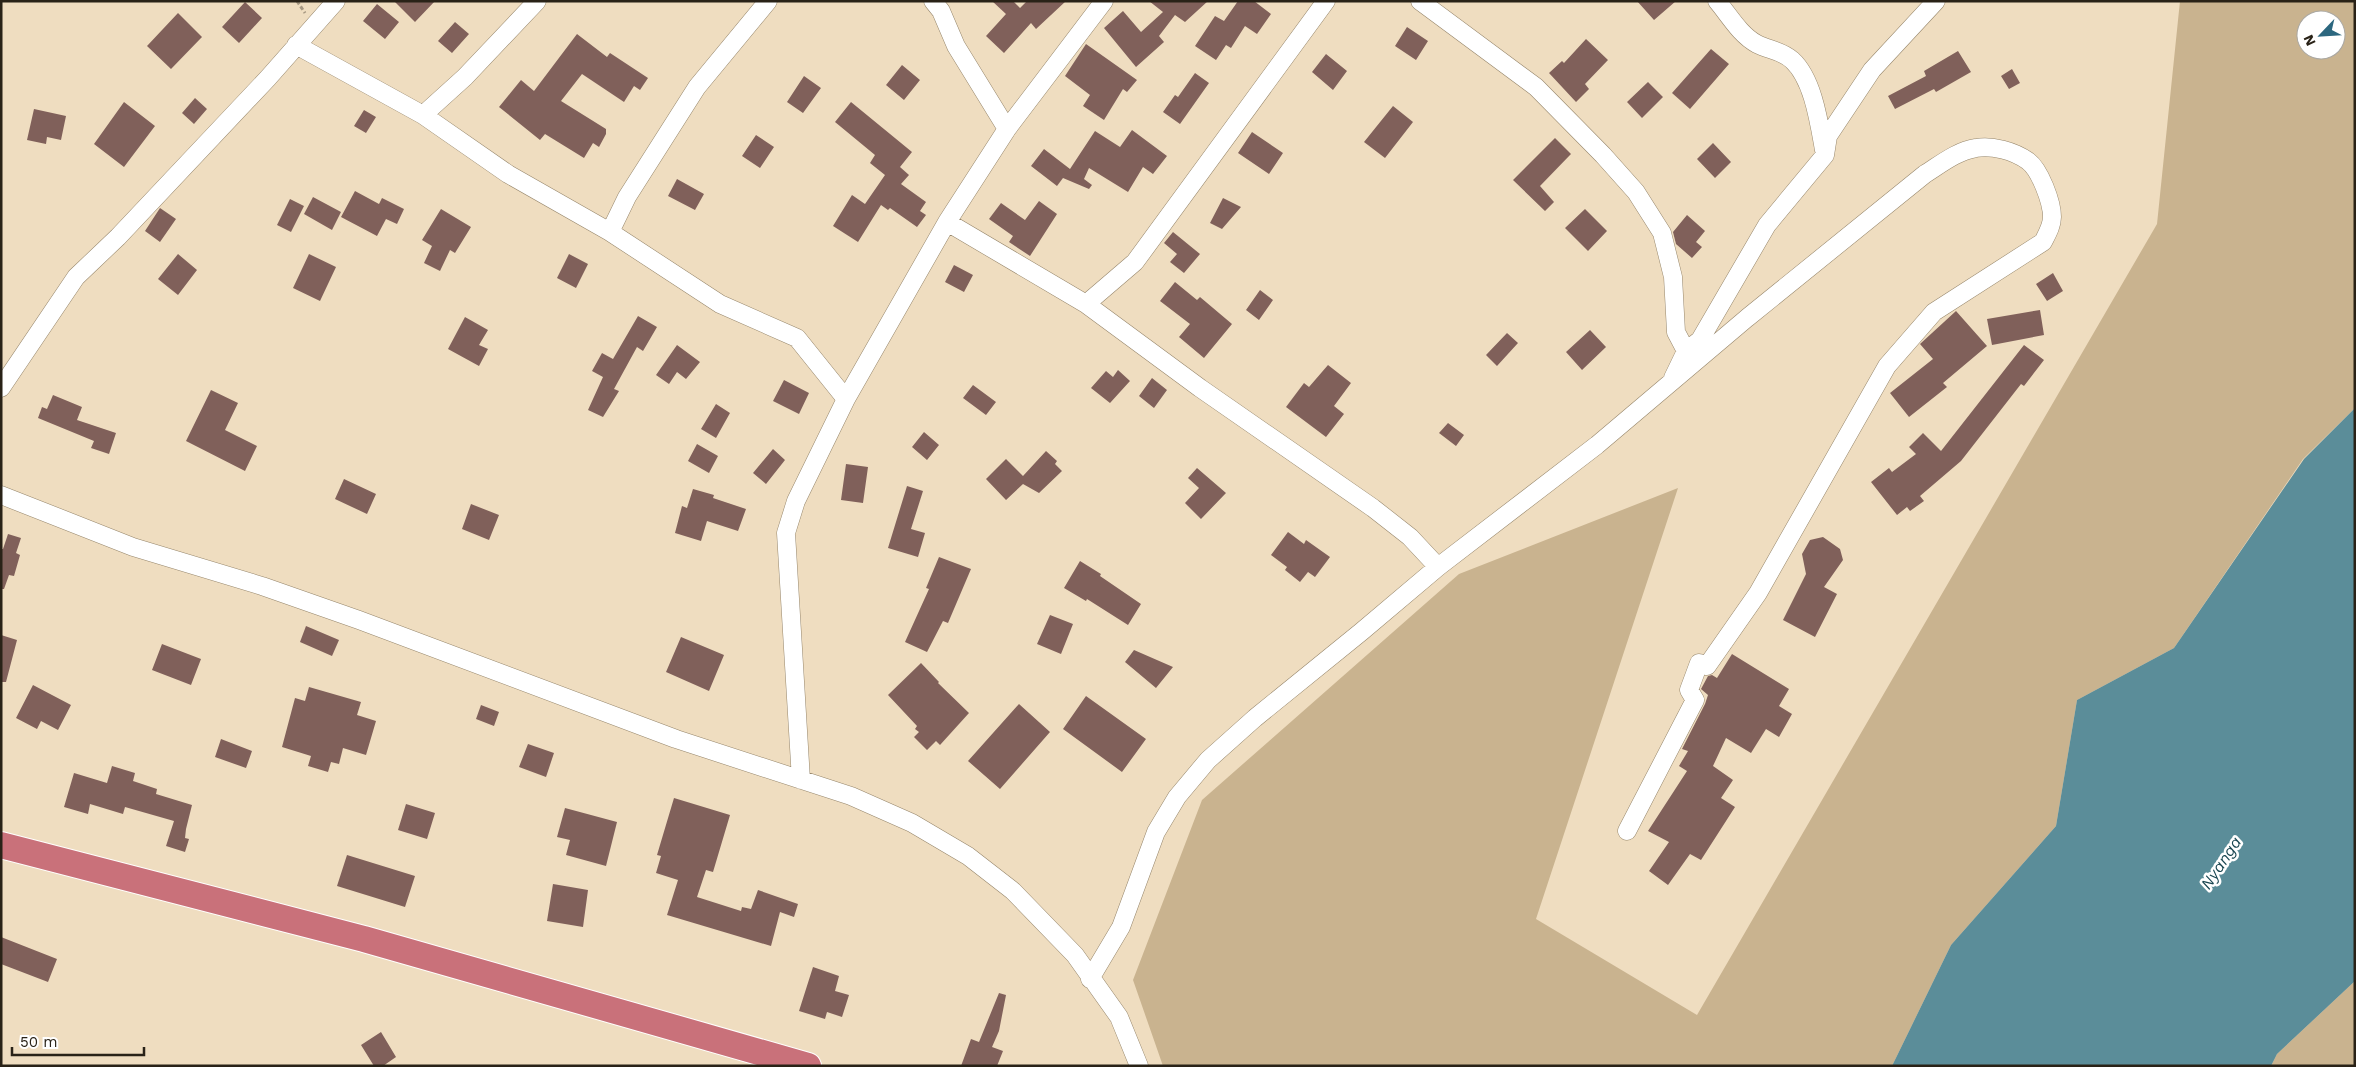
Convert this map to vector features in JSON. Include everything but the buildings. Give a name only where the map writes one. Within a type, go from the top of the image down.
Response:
[{"type":"highway","points":[[1,846],[364,939],[808,1066]]},
{"type":"street","points":[[1,388],[76,276],[118,237],[336,1]]},
{"type":"street","points":[[423,115],[465,77],[537,1]]},
{"type":"street","points":[[610,232],[627,197],[697,87],[768,1]]},
{"type":"street","points":[[933,1],[941,10],[956,46],[1007,129]]},
{"type":"street","points":[[801,780],[786,533],[796,501],[846,399],[947,222],[1007,129],[1104,1]]},
{"type":"street","points":[[1086,304],[1135,262],[1326,1]]},
{"type":"street","points":[[1420,1],[1536,87],[1604,155],[1636,192],[1662,233],[1673,278],[1676,332],[1686,351]]},
{"type":"street","points":[[1717,1],[1746,37],[1758,44],[1781,52],[1793,60],[1803,76],[1816,106],[1825,155]]},
{"type":"street","points":[[1669,385],[1686,351],[1700,340],[1767,225],[1825,155],[1828,136],[1872,70],[1936,1]]},
{"type":"street","points":[[296,45],[423,115],[508,174],[610,232],[720,304],[797,338],[846,399]]},
{"type":"street","points":[[1090,979],[1121,927],[1156,832],[1178,798],[1208,760],[1255,718],[1438,567],[1596,445],[1891,200],[1954,155],[1976,148],[1995,148],[2029,161],[2040,178],[2049,199],[2052,217],[2050,228],[2043,242],[1934,312],[1887,366],[1758,593],[1707,666],[1699,663],[1689,690],[1695,700],[1627,830]]},
{"type":"street","points":[[947,222],[1086,304],[1200,388],[1373,508],[1410,536],[1438,567]]},
{"type":"street","points":[[1,496],[133,547],[253,583],[359,620],[676,739],[851,796],[912,823],[968,856],[1013,891],[1075,955],[1090,979],[1119,1017],[1139,1066]]},
{"type":"shaded area","points":[[2180,1],[2355,1],[2355,408],[2303,459],[2174,648],[2077,700],[2056,826],[1951,945],[1892,1066],[1163,1066],[1133,980],[1202,800],[1459,574],[1678,488],[1536,919],[1697,1015],[2157,224]]},
{"type":"shaded area","points":[[2355,981],[2355,1066],[2271,1066],[2277,1054]]},
{"type":"water","name":"Nyanga","points":[[2355,408],[2355,981],[2277,1054],[2271,1066],[1892,1066],[1951,945],[2056,826],[2077,700],[2174,648],[2304,459]]}]
